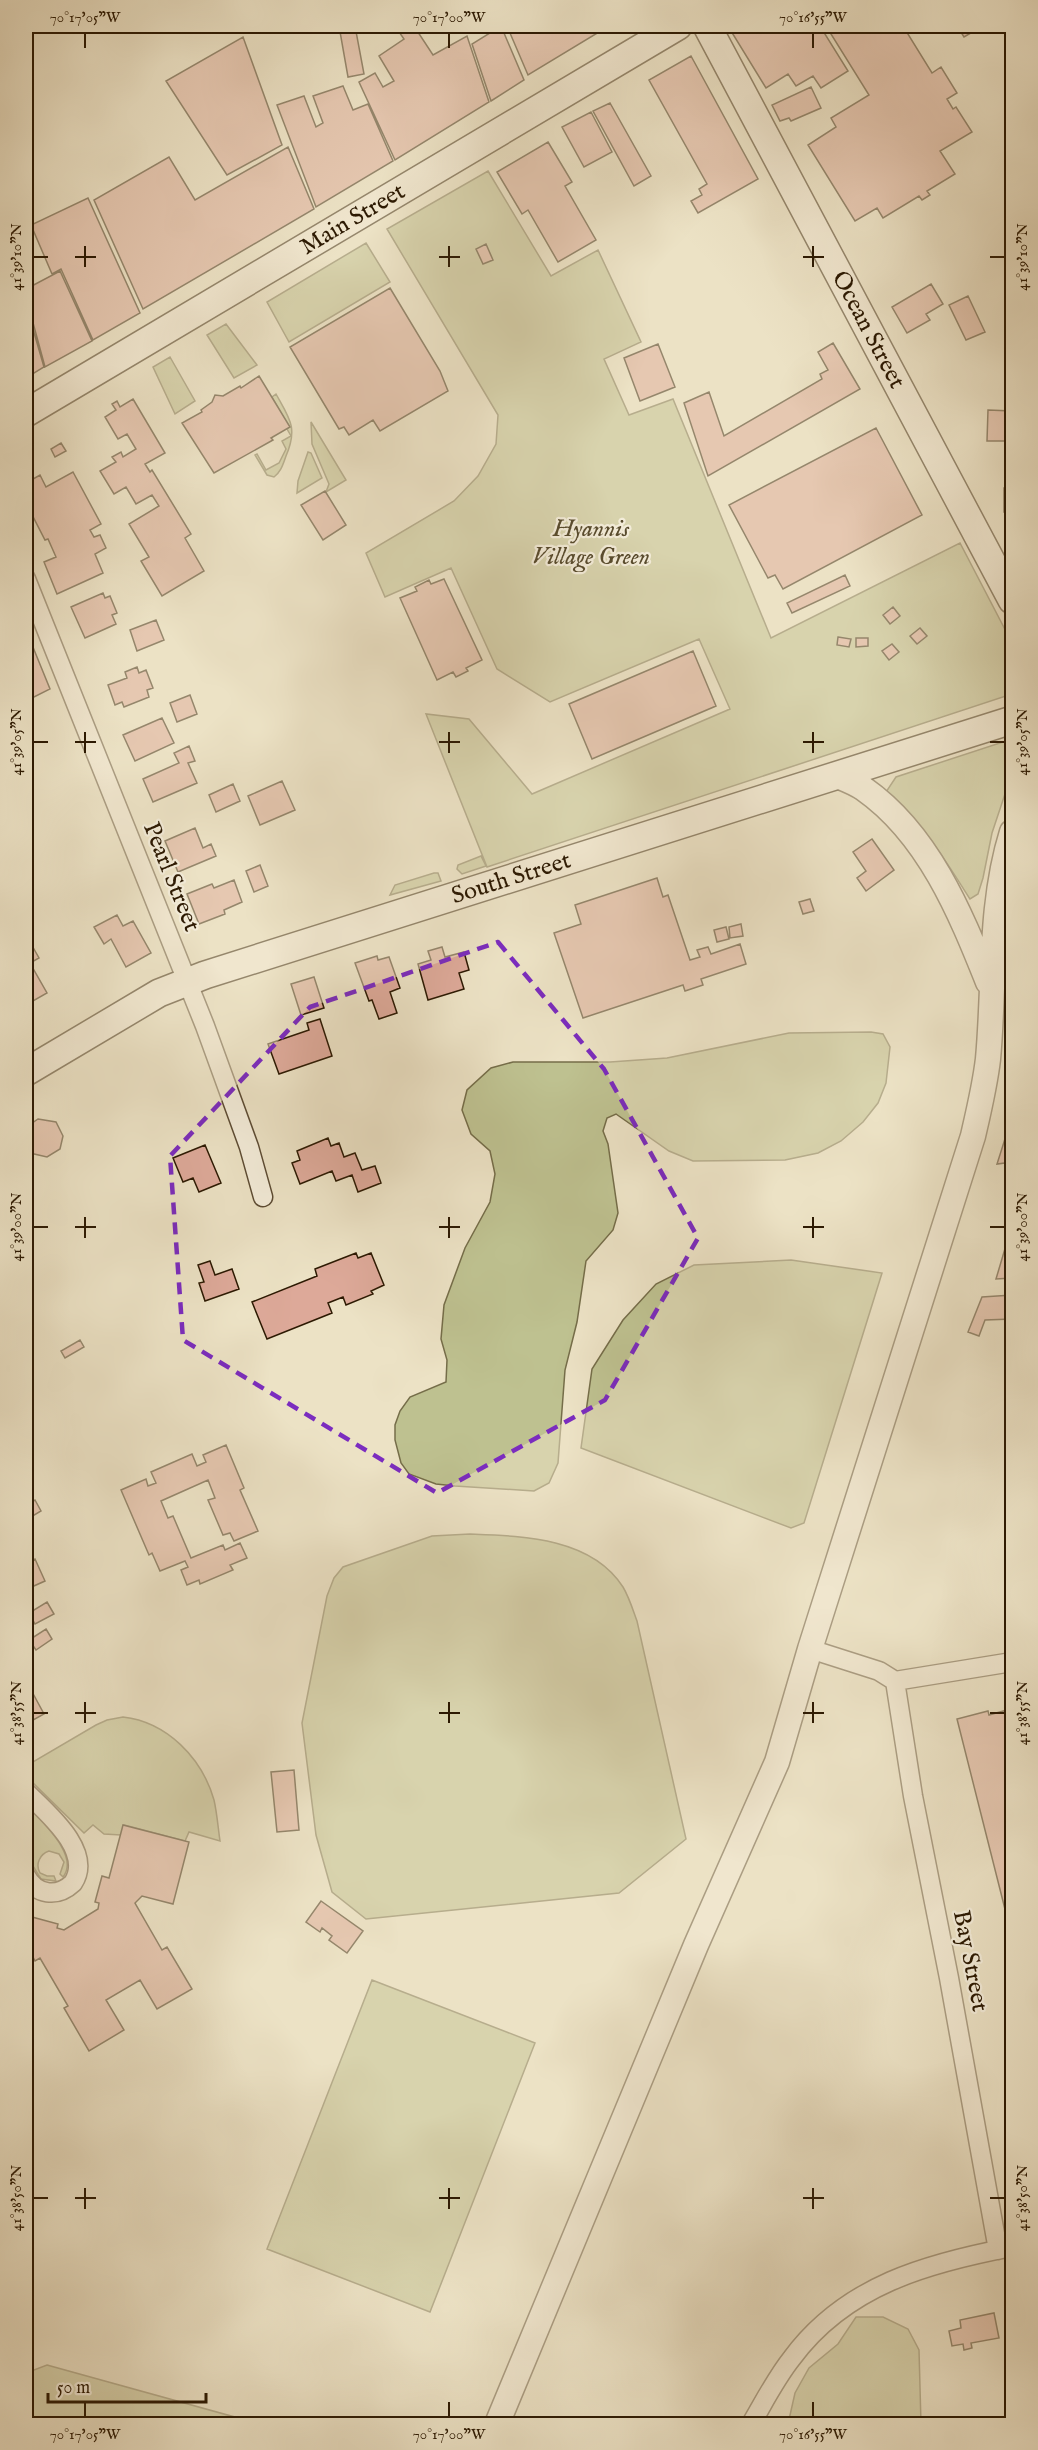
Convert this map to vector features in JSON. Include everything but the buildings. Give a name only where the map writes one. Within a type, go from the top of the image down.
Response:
[{"type":"main road","name":"Main Street","points":[[26,413],[678,26]]},
{"type":"main road","name":"Ocean Street","points":[[707,26],[1012,600]]},
{"type":"main road","name":"South Street","points":[[26,1072],[150,998],[187,982],[1012,720]]},
{"type":"street","name":"Pearl Street","points":[[26,579],[187,982],[249,1148],[263,1197]]},
{"type":"street","points":[[835,775],[863,788],[891,813],[918,844],[958,909],[991,989]]},
{"type":"street","points":[[497,2424],[687,1966],[777,1762],[810,1649],[973,1136],[983,1095],[988,1060],[994,944],[1001,875],[1012,832]]},
{"type":"street","points":[[994,944],[1012,923]]},
{"type":"street","points":[[810,1649],[879,1671],[895,1681],[1012,1662]]},
{"type":"street","name":"Bay Street","points":[[895,1681],[913,1796],[1005,2248]]},
{"type":"street","points":[[26,1792],[62,1829],[76,1852],[79,1866],[73,1883],[56,1892],[46,1892],[35,1888],[26,1876]]},
{"type":"street","points":[[751,2424],[792,2358],[839,2312],[883,2284],[906,2273],[942,2262],[1005,2248]]},
{"type":"highlighted area","points":[[498,942],[604,1069],[698,1238],[605,1400],[437,1493],[183,1340],[170,1156],[310,1007]]},
{"type":"green space","name":"Hyannis Village Green","points":[[488,171],[551,276],[598,250],[641,342],[604,359],[629,415],[673,399],[771,638],[960,543],[1012,643],[1012,694],[487,867],[426,714],[469,719],[532,794],[730,709],[699,639],[550,702],[497,669],[451,568],[385,597],[366,553],[454,501],[478,476],[496,444],[498,415],[387,229]]},
{"type":"green space","points":[[366,243],[390,282],[289,342],[267,302]]},
{"type":"green space","points":[[226,324],[257,365],[234,378],[207,335]]},
{"type":"green space","points":[[170,357],[195,401],[175,414],[153,367]]},
{"type":"green space","points":[[276,394],[288,417],[292,431],[290,446],[284,462],[274,477],[267,475],[255,455],[257,454],[266,470],[279,463],[286,449],[282,441],[291,436],[287,429],[289,427],[272,397]]},
{"type":"green space","points":[[311,422],[346,480],[326,492],[329,484],[312,444]]},
{"type":"green space","points":[[308,452],[311,453],[322,478],[297,493],[298,481]]},
{"type":"green space","points":[[1012,739],[1012,773],[992,833],[978,894],[970,899],[922,828],[886,792],[896,777]]},
{"type":"green space","points":[[481,856],[486,866],[462,874],[457,869],[458,865]]},
{"type":"green space","points":[[438,873],[441,881],[390,895],[395,885]]},
{"type":"green space","points":[[871,1032],[883,1034],[890,1047],[886,1083],[878,1103],[863,1122],[841,1141],[818,1153],[785,1160],[693,1161],[669,1151],[616,1114],[607,1118],[603,1131],[608,1144],[618,1213],[613,1230],[586,1261],[577,1322],[565,1370],[558,1463],[549,1483],[534,1491],[455,1486],[436,1484],[409,1474],[401,1463],[395,1440],[395,1425],[400,1411],[410,1397],[446,1382],[447,1360],[441,1339],[444,1305],[465,1248],[490,1202],[495,1174],[490,1151],[471,1134],[462,1110],[467,1090],[491,1068],[513,1062],[610,1062],[667,1058],[789,1033]]},
{"type":"green space","points":[[791,1260],[882,1273],[804,1523],[791,1528],[581,1448],[592,1369],[623,1320],[656,1284],[694,1265]]},
{"type":"green space","points":[[470,1534],[532,1538],[554,1542],[593,1558],[609,1570],[623,1587],[637,1621],[686,1839],[619,1893],[366,1919],[332,1892],[316,1835],[302,1723],[327,1596],[334,1578],[343,1567],[432,1536]]},
{"type":"green space","points":[[123,1717],[139,1720],[168,1734],[192,1757],[201,1770],[214,1800],[220,1841],[189,1832],[185,1841],[124,1825],[121,1835],[104,1834],[93,1825],[84,1833],[26,1776],[26,1768],[31,1763],[96,1725]]},
{"type":"green space","points":[[28,1806],[50,1830],[67,1859],[67,1869],[63,1877],[60,1874],[64,1862],[59,1854],[49,1851],[39,1860],[40,1873],[54,1876],[56,1881],[41,1879],[26,1855],[26,1808]]},
{"type":"green space","points":[[372,1980],[535,2043],[430,2312],[267,2249]]},
{"type":"green space","points":[[856,2317],[883,2317],[908,2329],[919,2350],[921,2424],[788,2424],[795,2393],[809,2368],[838,2344]]},
{"type":"green space","points":[[47,2365],[260,2424],[26,2424],[26,2373]]},
{"type":"green space","points":[[300,2422],[303,2424],[260,2424]]}]
